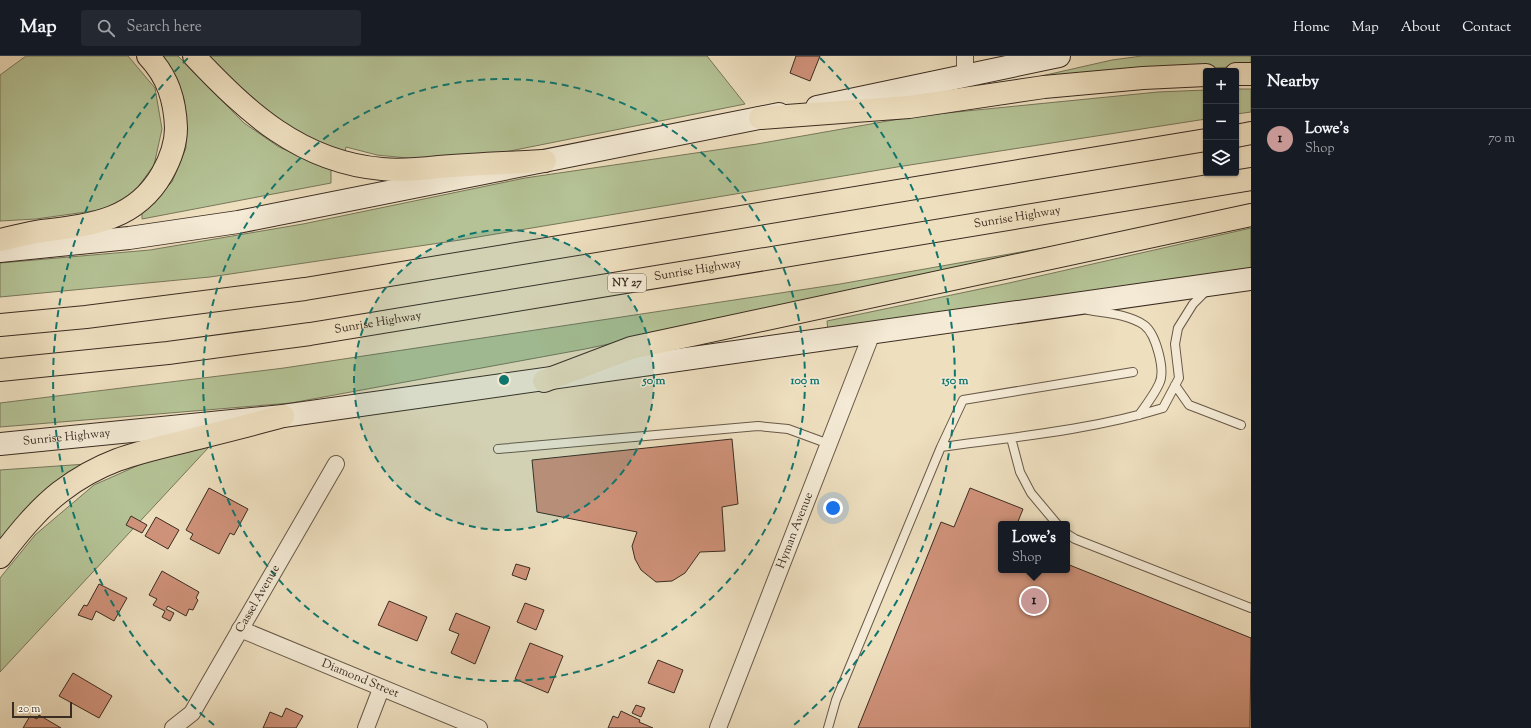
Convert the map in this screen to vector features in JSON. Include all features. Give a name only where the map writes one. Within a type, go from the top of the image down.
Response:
[{"type":"highway","points":[[0,240],[40,231],[74,228],[106,220],[130,208],[147,194],[166,167],[174,146],[176,133],[175,108],[167,81],[161,70],[148,56]]},
{"type":"highway","points":[[194,56],[233,97],[262,120],[292,140],[344,162],[383,169],[421,169],[546,161]]},
{"type":"highway","points":[[1239,74],[1251,74]]},
{"type":"highway","points":[[760,118],[909,108],[1044,87],[1143,78],[1203,75]]},
{"type":"highway","points":[[1239,135],[1251,133]]},
{"type":"highway","points":[[0,325],[86,317],[305,289],[1203,140]]},
{"type":"highway","name":"Sunrise Highway","points":[[0,370],[168,353],[303,335],[1251,179]]},
{"type":"highway","points":[[544,381],[631,348],[1251,215]]},
{"type":"highway","points":[[0,556],[37,513],[59,492],[107,463],[141,451],[283,416]]},
{"type":"main road","points":[[0,251],[129,238],[210,227],[290,213],[760,118],[965,65],[1059,56]]},
{"type":"main road","name":"Sunrise Highway","points":[[0,444],[283,416],[544,381],[1251,278]]},
{"type":"street","name":"Hyman Avenue","points":[[718,728],[872,333]]},
{"type":"street","name":"Cassel Avenue","points":[[173,728],[192,714],[336,464]]},
{"type":"street","name":"Diamond Street","points":[[240,629],[381,689],[479,728]]},
{"type":"street","points":[[366,728],[381,689]]},
{"type":"lane","points":[[941,447],[1011,438],[1139,415],[1163,408],[1179,378],[1175,344],[1178,328],[1193,304],[1215,283]]},
{"type":"lane","points":[[1065,306],[1126,317],[1144,325],[1151,333],[1161,364],[1160,383],[1139,415]]},
{"type":"lane","points":[[828,728],[839,693],[941,447],[963,400],[1133,372]]},
{"type":"lane","points":[[1175,385],[1190,405],[1242,425]]},
{"type":"lane","points":[[498,449],[758,426],[788,429],[829,444]]},
{"type":"lane","points":[[1011,438],[1020,472],[1031,494],[1054,521]]},
{"type":"lane","points":[[1070,536],[1075,540],[1251,608]]},
{"type":"green space","points":[[26,56],[128,56],[155,88],[162,129],[154,165],[130,198],[100,210],[36,219],[0,221],[0,75]]},
{"type":"green space","points":[[161,56],[178,56],[244,123],[279,147],[331,169],[331,183],[142,219],[142,212],[172,182],[186,148],[184,99]]},
{"type":"green space","points":[[208,56],[707,56],[745,104],[490,155],[446,162],[377,155],[346,147],[344,156],[298,136],[253,103]]},
{"type":"green space","points":[[1142,56],[1251,56],[1251,66],[1037,77],[1112,60]]},
{"type":"green space","points":[[1239,89],[1251,89],[1251,112],[1239,114]]},
{"type":"green space","points":[[1203,90],[1203,119],[897,167],[460,240],[210,277],[0,297],[0,263],[150,250],[303,224],[525,178],[757,144],[916,116],[1158,92]]},
{"type":"green space","points":[[1251,228],[1251,271],[828,332],[827,321],[1009,283]]},
{"type":"green space","points":[[1117,235],[844,295],[585,349],[291,403],[0,427],[0,403],[284,368],[840,284]]},
{"type":"green space","points":[[209,447],[0,672],[0,578],[35,535],[94,485],[148,461]]},
{"type":"green space","points":[[101,463],[0,546],[0,470]]},
{"type":"building","points":[[796,56],[820,56],[810,81],[790,73]]},
{"type":"building","points":[[732,439],[738,504],[722,507],[725,551],[700,552],[685,573],[672,581],[656,582],[641,570],[635,559],[632,546],[637,532],[537,512],[532,460]]},
{"type":"building","points":[[209,488],[248,509],[234,535],[230,533],[219,554],[190,539],[193,534],[186,530]]},
{"type":"building","points":[[970,488],[1023,509],[1018,521],[998,521],[998,573],[1070,573],[1070,565],[1251,638],[1250,728],[858,728],[941,522],[954,527]]},
{"type":"building","points":[[131,516],[147,525],[142,533],[126,525]]},
{"type":"building","points":[[156,517],[179,530],[168,549],[145,536]]},
{"type":"building","points":[[516,564],[530,568],[526,580],[512,575]]},
{"type":"building","points":[[162,571],[199,592],[196,598],[198,600],[193,610],[189,609],[186,616],[168,606],[166,609],[174,613],[170,621],[162,617],[165,611],[153,605],[157,599],[149,595]]},
{"type":"building","points":[[99,584],[127,598],[114,621],[96,611],[92,620],[78,615],[84,605],[87,606]]},
{"type":"building","points":[[389,601],[427,617],[417,641],[378,625]]},
{"type":"building","points":[[525,603],[544,610],[536,630],[517,622]]},
{"type":"building","points":[[456,613],[490,627],[475,664],[451,653],[459,634],[449,630]]},
{"type":"building","points":[[530,643],[563,656],[548,693],[515,679]]},
{"type":"building","points":[[658,660],[683,670],[674,693],[648,683]]},
{"type":"building","points":[[73,673],[112,696],[99,718],[59,696]]},
{"type":"building","points":[[636,705],[645,708],[641,717],[632,713]]},
{"type":"building","points":[[286,708],[303,716],[296,728],[263,728],[270,712],[282,717]]},
{"type":"building","points":[[621,711],[640,720],[639,722],[653,728],[608,728],[613,716],[618,718]]},
{"type":"building","points":[[39,715],[61,728],[23,728],[30,716],[37,719]]},
{"type":"place","name":"Lowe's","points":[[1034,601]]}]
